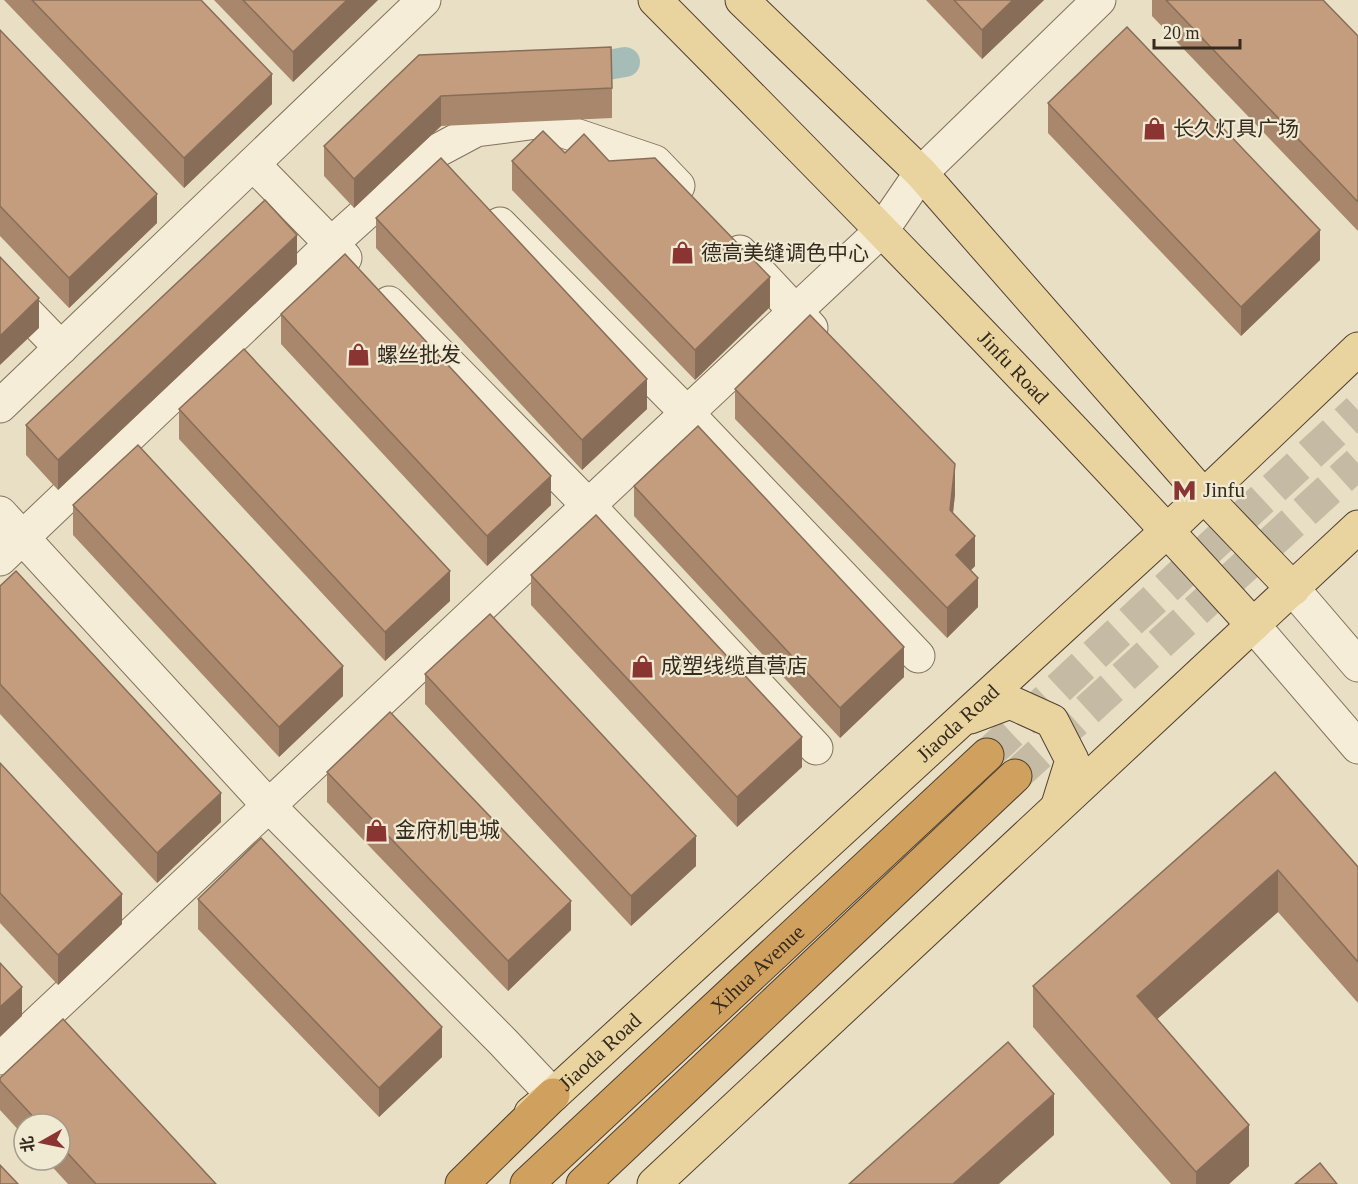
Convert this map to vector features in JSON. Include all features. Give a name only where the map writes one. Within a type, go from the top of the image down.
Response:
[{"type":"highway","name":"Xihua Avenue","points":[[527,1184],[987,755]]},
{"type":"highway","name":"Xihua Avenue","points":[[583,1184],[1015,776]]},
{"type":"highway","points":[[462,1184],[553,1095]]},
{"type":"main road","name":"Jinfu Road","points":[[655,0],[882,230],[1253,625]]},
{"type":"main road","points":[[742,0],[921,172],[1203,495],[1293,589]]},
{"type":"main road","name":"Jiaoda Road","points":[[444,1184],[553,1095],[1167,531],[1358,349]]},
{"type":"main road","points":[[654,1184],[1358,527]]},
{"type":"main road","points":[[962,720],[1010,702],[1052,721],[1072,760],[1058,807]]},
{"type":"street","points":[[0,406],[424,0]]},
{"type":"street","points":[[0,1058],[882,230],[921,172],[1099,0]]},
{"type":"street","points":[[11,549],[331,244],[431,154],[476,130],[537,122],[655,162],[836,353]]},
{"type":"street","points":[[431,154],[456,179]]},
{"type":"street","points":[[253,164],[589,506],[816,748]]},
{"type":"street","points":[[481,204],[687,413],[918,656]]},
{"type":"street","points":[[0,285],[61,348]]},
{"type":"street","points":[[0,513],[11,549],[269,806],[553,1095]]},
{"type":"street","points":[[1293,589],[1358,665]]},
{"type":"street","name":"Jinfu Road","points":[[1253,625],[1358,747]]},
{"type":"building","points":[[32,0],[201,0],[272,74],[184,158]]},
{"type":"building","points":[[243,0],[347,0],[293,52]]},
{"type":"building","points":[[954,0],[1013,0],[982,30]]},
{"type":"building","points":[[1166,0],[1323,0],[1358,36],[1358,202]]},
{"type":"building","points":[[1127,27],[1320,230],[1241,307],[1048,103]]},
{"type":"building","points":[[0,30],[157,194],[69,278],[0,206]]},
{"type":"building","points":[[611,47],[612,88],[441,96],[354,179],[324,146],[419,55]]},
{"type":"building","points":[[543,131],[565,153],[584,134],[609,161],[655,158],[770,277],[695,350],[512,161]]},
{"type":"building","points":[[441,158],[647,379],[582,440],[376,218]]},
{"type":"building","points":[[265,200],[297,235],[58,460],[26,425]]},
{"type":"building","points":[[345,254],[551,476],[487,536],[281,314]]},
{"type":"building","points":[[0,257],[39,298],[0,336]]},
{"type":"building","points":[[810,315],[955,464],[950,510],[975,536],[956,555],[978,578],[947,608],[735,389]]},
{"type":"building","points":[[244,349],[450,571],[385,632],[179,409]]},
{"type":"building","points":[[698,426],[904,647],[840,708],[634,486]]},
{"type":"building","points":[[138,445],[343,666],[279,727],[73,505]]},
{"type":"building","points":[[596,515],[802,737],[737,797],[531,575]]},
{"type":"building","points":[[16,571],[221,793],[157,853],[0,684],[0,586]]},
{"type":"building","points":[[490,614],[696,836],[631,896],[425,674]]},
{"type":"building","points":[[390,712],[571,901],[508,961],[327,772]]},
{"type":"building","points":[[0,763],[122,894],[58,955],[0,893]]},
{"type":"building","points":[[1275,772],[1358,867],[1358,962],[1278,870],[1137,996],[1249,1125],[1196,1172],[1033,986]]},
{"type":"building","points":[[261,838],[442,1027],[379,1088],[198,899]]},
{"type":"building","points":[[0,963],[22,987],[0,1007]]},
{"type":"building","points":[[63,1019],[216,1184],[96,1184],[72,1158],[72,1112],[29,1112],[0,1081],[0,1078]]},
{"type":"building","points":[[1008,1042],[1054,1094],[953,1184],[849,1184]]},
{"type":"building","points":[[1320,1163],[1337,1184],[1295,1184]]},
{"type":"building","points":[[0,1165],[18,1184],[0,1184]]},
{"type":"waterway","points":[[602,66],[625,62]]},
{"type":"tunnel","points":[[987,755],[1358,410]]},
{"type":"tunnel","points":[[1015,776],[1358,463]]},
{"type":"place","name":"长久灯具广场","points":[[1155,129]]},
{"type":"place","name":"德高美缝调色中心","points":[[683,253]]},
{"type":"place","name":"螺丝批发","points":[[359,355]]},
{"type":"place","name":"Jinfu","points":[[1185,490]]},
{"type":"place","name":"成塑线缆直营店","points":[[643,666]]},
{"type":"place","name":"金府机电城","points":[[377,830]]}]
